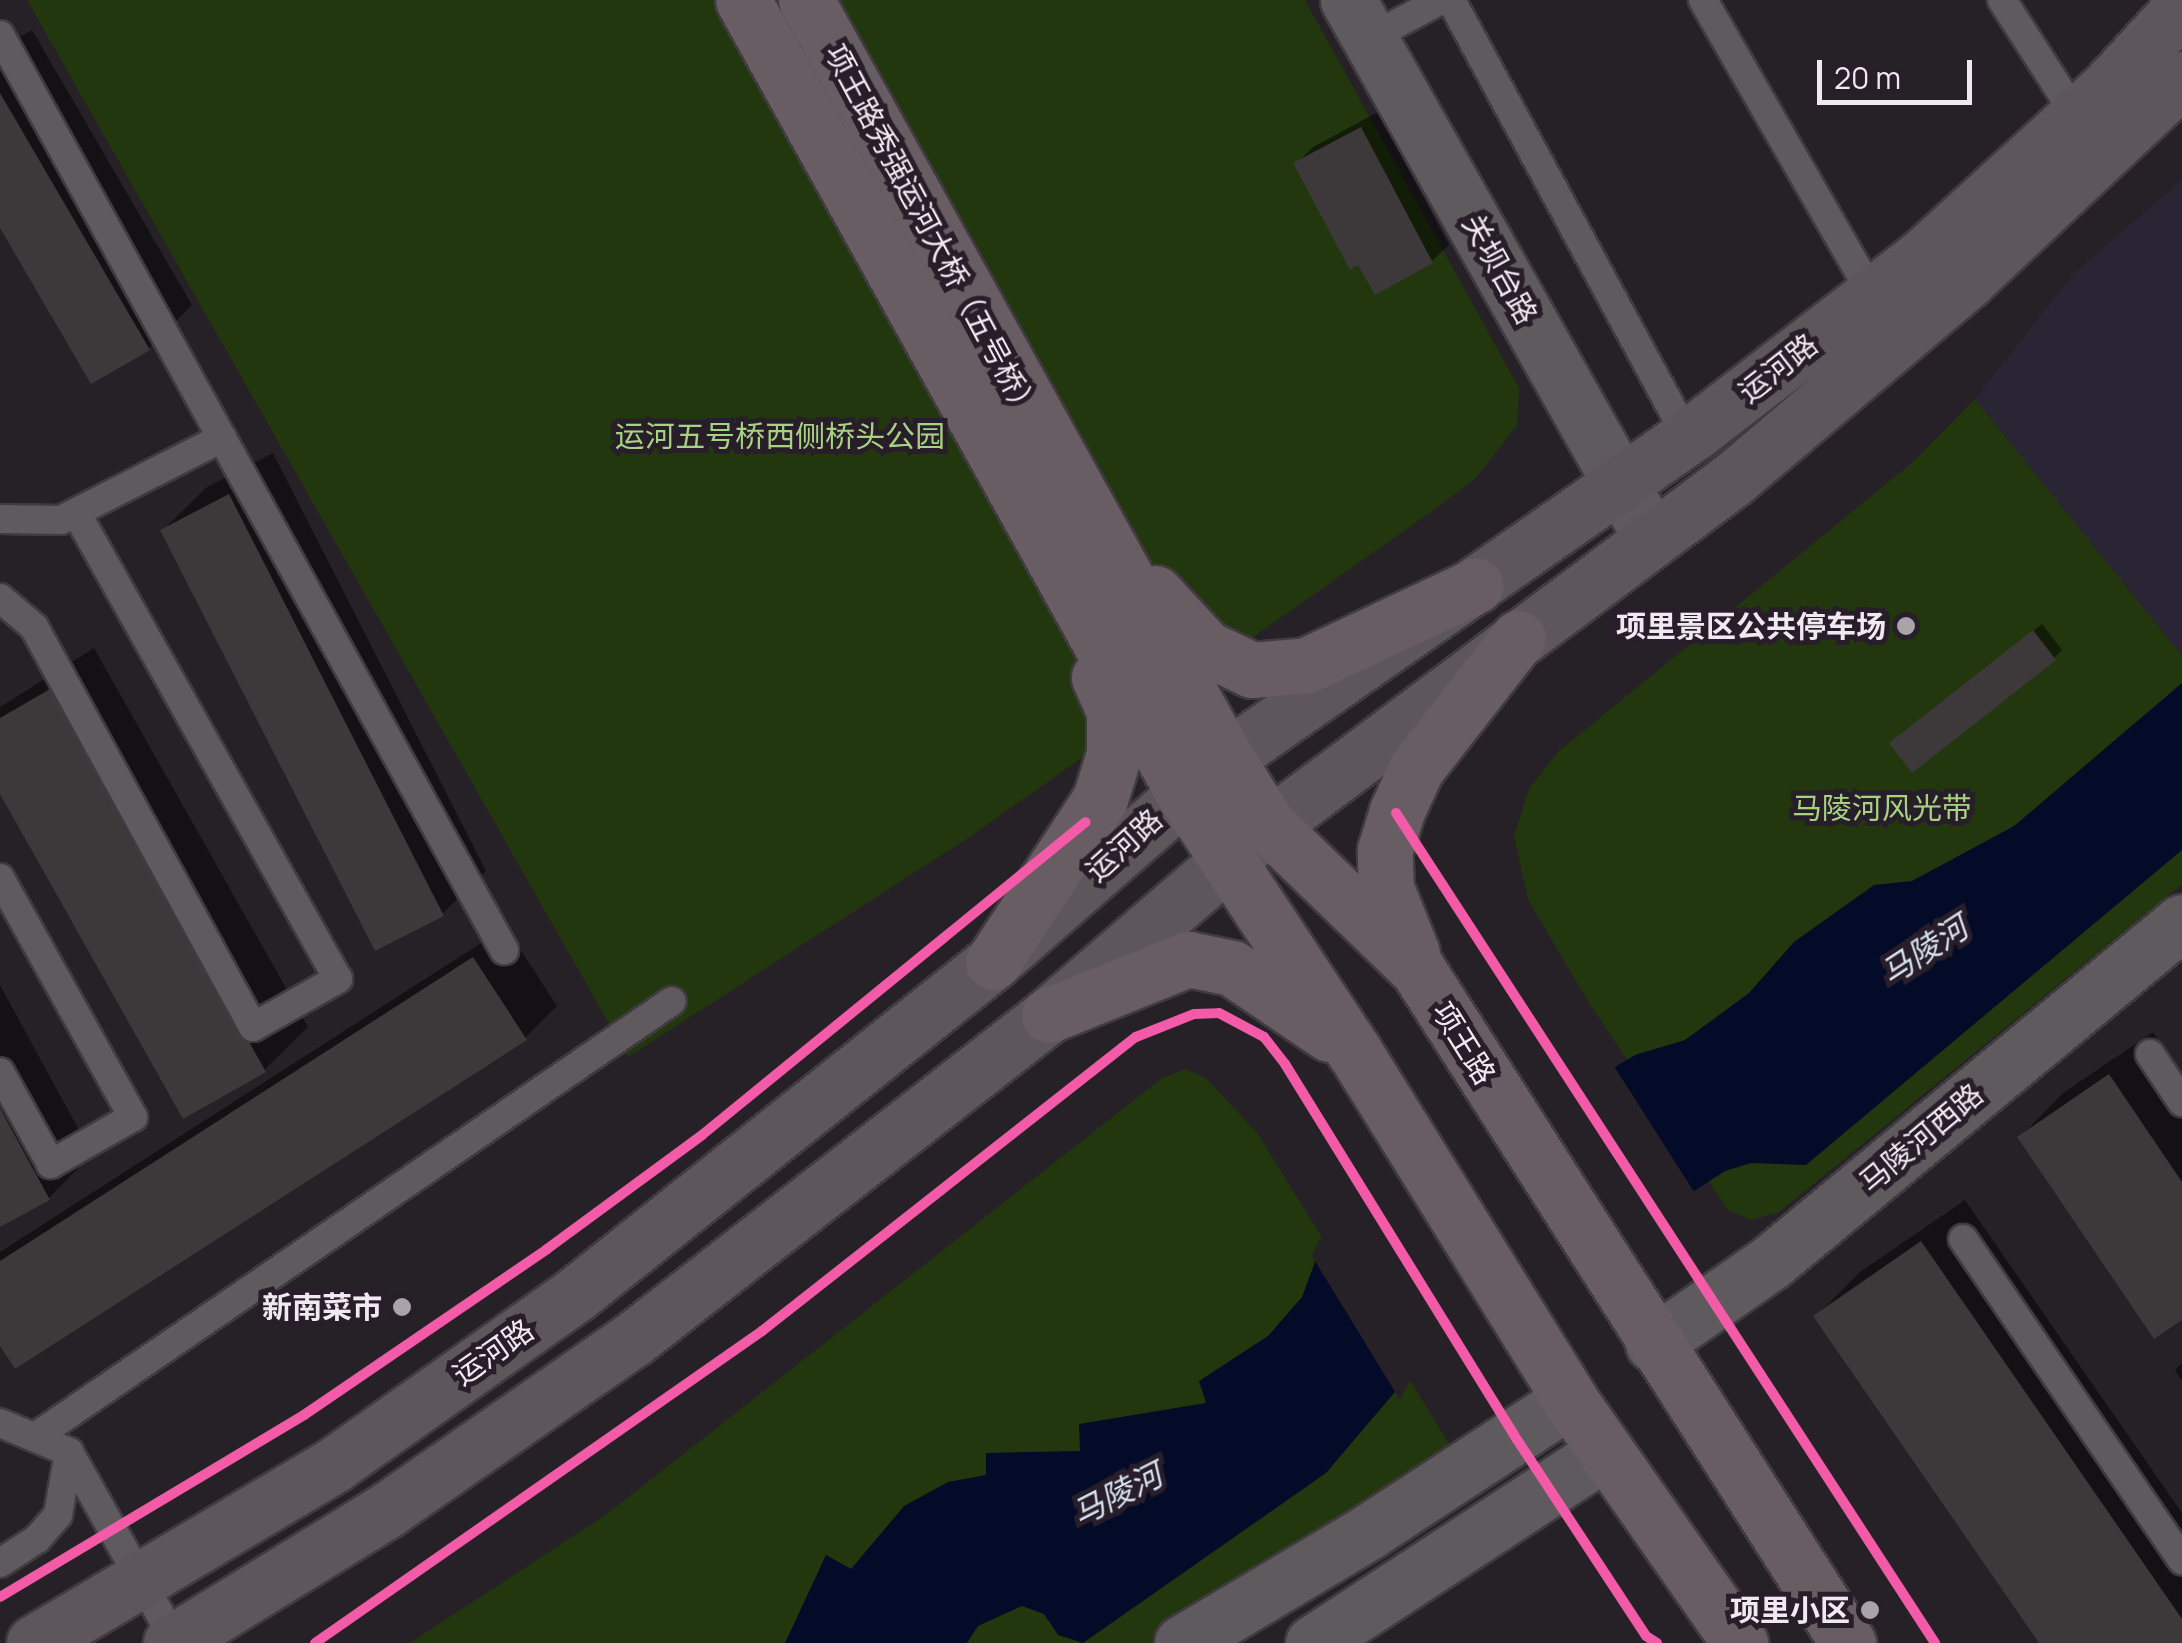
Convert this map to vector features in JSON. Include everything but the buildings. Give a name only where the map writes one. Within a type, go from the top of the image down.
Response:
[{"type":"main road","name":"项王路秀强运河大桥（五号桥）","points":[[743,0],[1022,510]]},
{"type":"main road","name":"项王路秀强运河大桥（五号桥）","points":[[806,0],[1066,480]]},
{"type":"main road","points":[[1066,480],[1206,648],[1252,670],[1307,666],[1475,586]]},
{"type":"main road","name":"项王路","points":[[1066,480],[1269,826],[1418,970],[1653,1344],[1848,1643]]},
{"type":"main road","points":[[1022,510],[1227,864],[1354,1051],[1570,1400],[1740,1643]]},
{"type":"main road","points":[[993,962],[1100,799],[1114,754],[1114,711],[1022,510]]},
{"type":"main road","points":[[1418,970],[1386,888],[1386,850],[1396,813],[1416,769],[1518,638]]},
{"type":"main road","points":[[1049,1015],[1188,959],[1232,968],[1354,1051]]},
{"type":"street","name":"运河路","points":[[2094,133],[2182,7]]},
{"type":"street","name":"关坝台路","points":[[1359,19],[1652,539]]},
{"type":"street","name":"运河路","points":[[173,1642],[386,1510],[632,1340],[1049,1015],[1269,826],[1652,539],[1888,315],[2094,133],[2182,80]]},
{"type":"street","name":"运河路","points":[[34,1643],[335,1464],[576,1294],[993,962],[1226,758],[1688,437],[1888,315]]},
{"type":"street","name":"马陵河西路","points":[[1653,1344],[1771,1262],[2182,922]]},
{"type":"street","points":[[1182,1643],[1368,1532],[1570,1400]]},
{"type":"street","points":[[1313,1643],[1605,1452]]},
{"type":"lane","points":[[1359,19],[1441,0]]},
{"type":"lane","points":[[1451,0],[1688,437]]},
{"type":"lane","points":[[1703,0],[1888,315]]},
{"type":"lane","points":[[2002,0],[2094,133]]},
{"type":"lane","points":[[0,35],[504,950]]},
{"type":"lane","points":[[0,519],[61,520],[222,438]]},
{"type":"lane","points":[[0,598],[34,626],[253,1027],[338,979],[77,514]]},
{"type":"lane","points":[[0,878],[133,1117],[51,1164],[0,1072]]},
{"type":"lane","points":[[38,1435],[672,1002]]},
{"type":"lane","points":[[2150,1054],[2182,1102]]},
{"type":"lane","points":[[1963,1239],[2182,1560]]},
{"type":"lane","points":[[0,1423],[38,1435],[69,1452],[173,1642]]},
{"type":"lane","points":[[0,1564],[37,1539],[58,1515],[69,1452]]},
{"type":"shaded area","points":[[2182,180],[2182,656],[1975,399],[2074,273]]},
{"type":"green space","name":"运河五号桥西侧桥头公园","points":[[27,0],[1305,0],[1519,388],[1517,425],[1476,478],[1435,509],[968,838],[628,1057]]},
{"type":"green space","name":"马陵河风光带","points":[[1975,399],[2182,656],[2182,884],[1779,1212],[1752,1220],[1728,1210],[1591,1006],[1528,900],[1514,836],[1529,789],[1558,752],[1913,462]]},
{"type":"green space","points":[[1185,1069],[1206,1078],[1258,1134],[1456,1455],[1155,1643],[410,1643],[607,1514],[1161,1079]]},
{"type":"water","name":"马陵河","points":[[2182,683],[2182,850],[1806,1165],[1751,1163],[1725,1171],[1406,1379],[1326,1473],[1083,1643],[1058,1635],[1044,1614],[1022,1606],[978,1626],[967,1643],[785,1643],[826,1555],[851,1569],[904,1506],[948,1482],[986,1475],[986,1453],[1080,1451],[1079,1424],[1206,1403],[1199,1381],[1268,1336],[1302,1297],[1322,1243],[1635,1055],[1685,1040],[1749,993],[1794,942],[1874,885],[1912,881],[2014,826]]},
{"type":"pier","points":[[1612,1063],[1696,1195],[1409,1382],[1400,1400],[1312,1256],[1318,1241]]},
{"type":"cycle path","points":[[1396,813],[1935,1643]]},
{"type":"cycle path","points":[[0,1597],[304,1415],[547,1249],[702,1135],[1086,822]]},
{"type":"cycle path","points":[[315,1643],[762,1331],[1136,1037],[1194,1014],[1219,1013],[1264,1037],[1285,1064],[1514,1435],[1646,1636],[1657,1643]]},
{"type":"place","name":"项里景区公共停车场","points":[[1906,626]]},
{"type":"place","name":"新南菜市","points":[[402,1307]]},
{"type":"place","name":"项里小区","points":[[1870,1610]]}]
